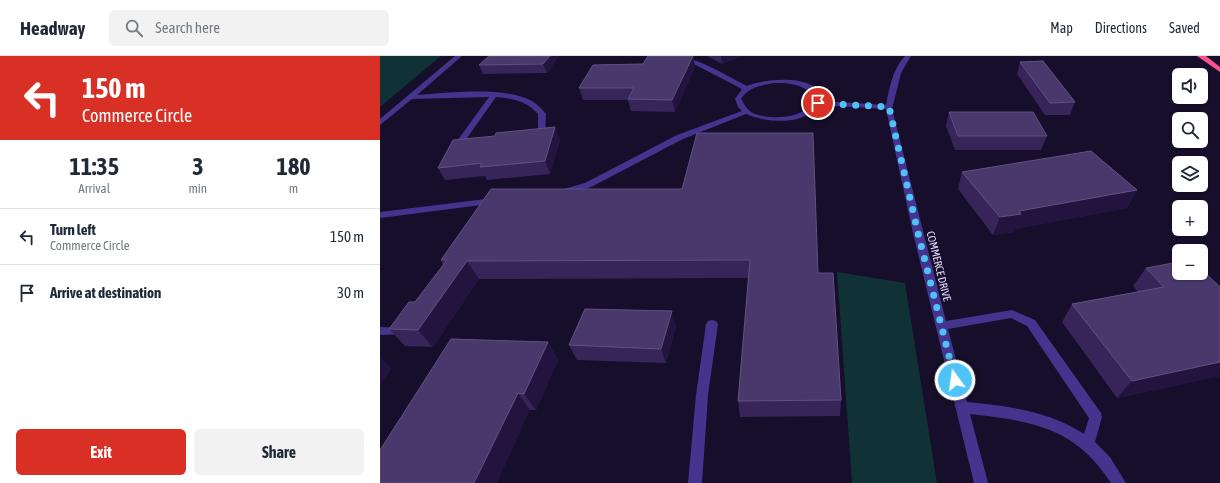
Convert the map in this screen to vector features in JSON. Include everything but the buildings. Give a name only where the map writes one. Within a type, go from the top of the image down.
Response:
[{"type":"highway","points":[[1201,56],[1220,70]]},
{"type":"street","points":[[380,123],[459,56]]},
{"type":"street","points":[[673,56],[690,60],[746,89]]},
{"type":"street","points":[[818,103],[818,98],[812,90],[794,82],[765,82],[746,89],[740,94],[738,99],[739,104],[746,112],[768,119],[789,118],[807,113],[818,103],[889,107],[902,63],[908,56]]},
{"type":"street","points":[[410,97],[494,94],[515,97],[531,102],[542,114],[542,134],[527,135]]},
{"type":"street","points":[[483,139],[461,141],[494,94]]},
{"type":"street","name":"COMMERCE DRIVE","points":[[889,107],[981,483]]},
{"type":"street","points":[[554,194],[588,185],[680,137],[746,112]]},
{"type":"street","points":[[380,215],[496,201],[484,215]]},
{"type":"street","points":[[942,326],[1012,314],[1031,323],[1096,417],[1088,445]]},
{"type":"street","points":[[695,483],[702,395],[712,324]]},
{"type":"street","points":[[380,331],[405,332],[409,325]]},
{"type":"street","points":[[962,407],[1030,416],[1054,424],[1075,435],[1088,445],[1101,458],[1114,474],[1119,483]]},
{"type":"green space","points":[[380,56],[441,56],[380,107]]},
{"type":"green space","points":[[837,272],[905,283],[937,483],[852,483]]},
{"type":"route","points":[[818,103],[889,107],[918,233],[955,380]]}]
